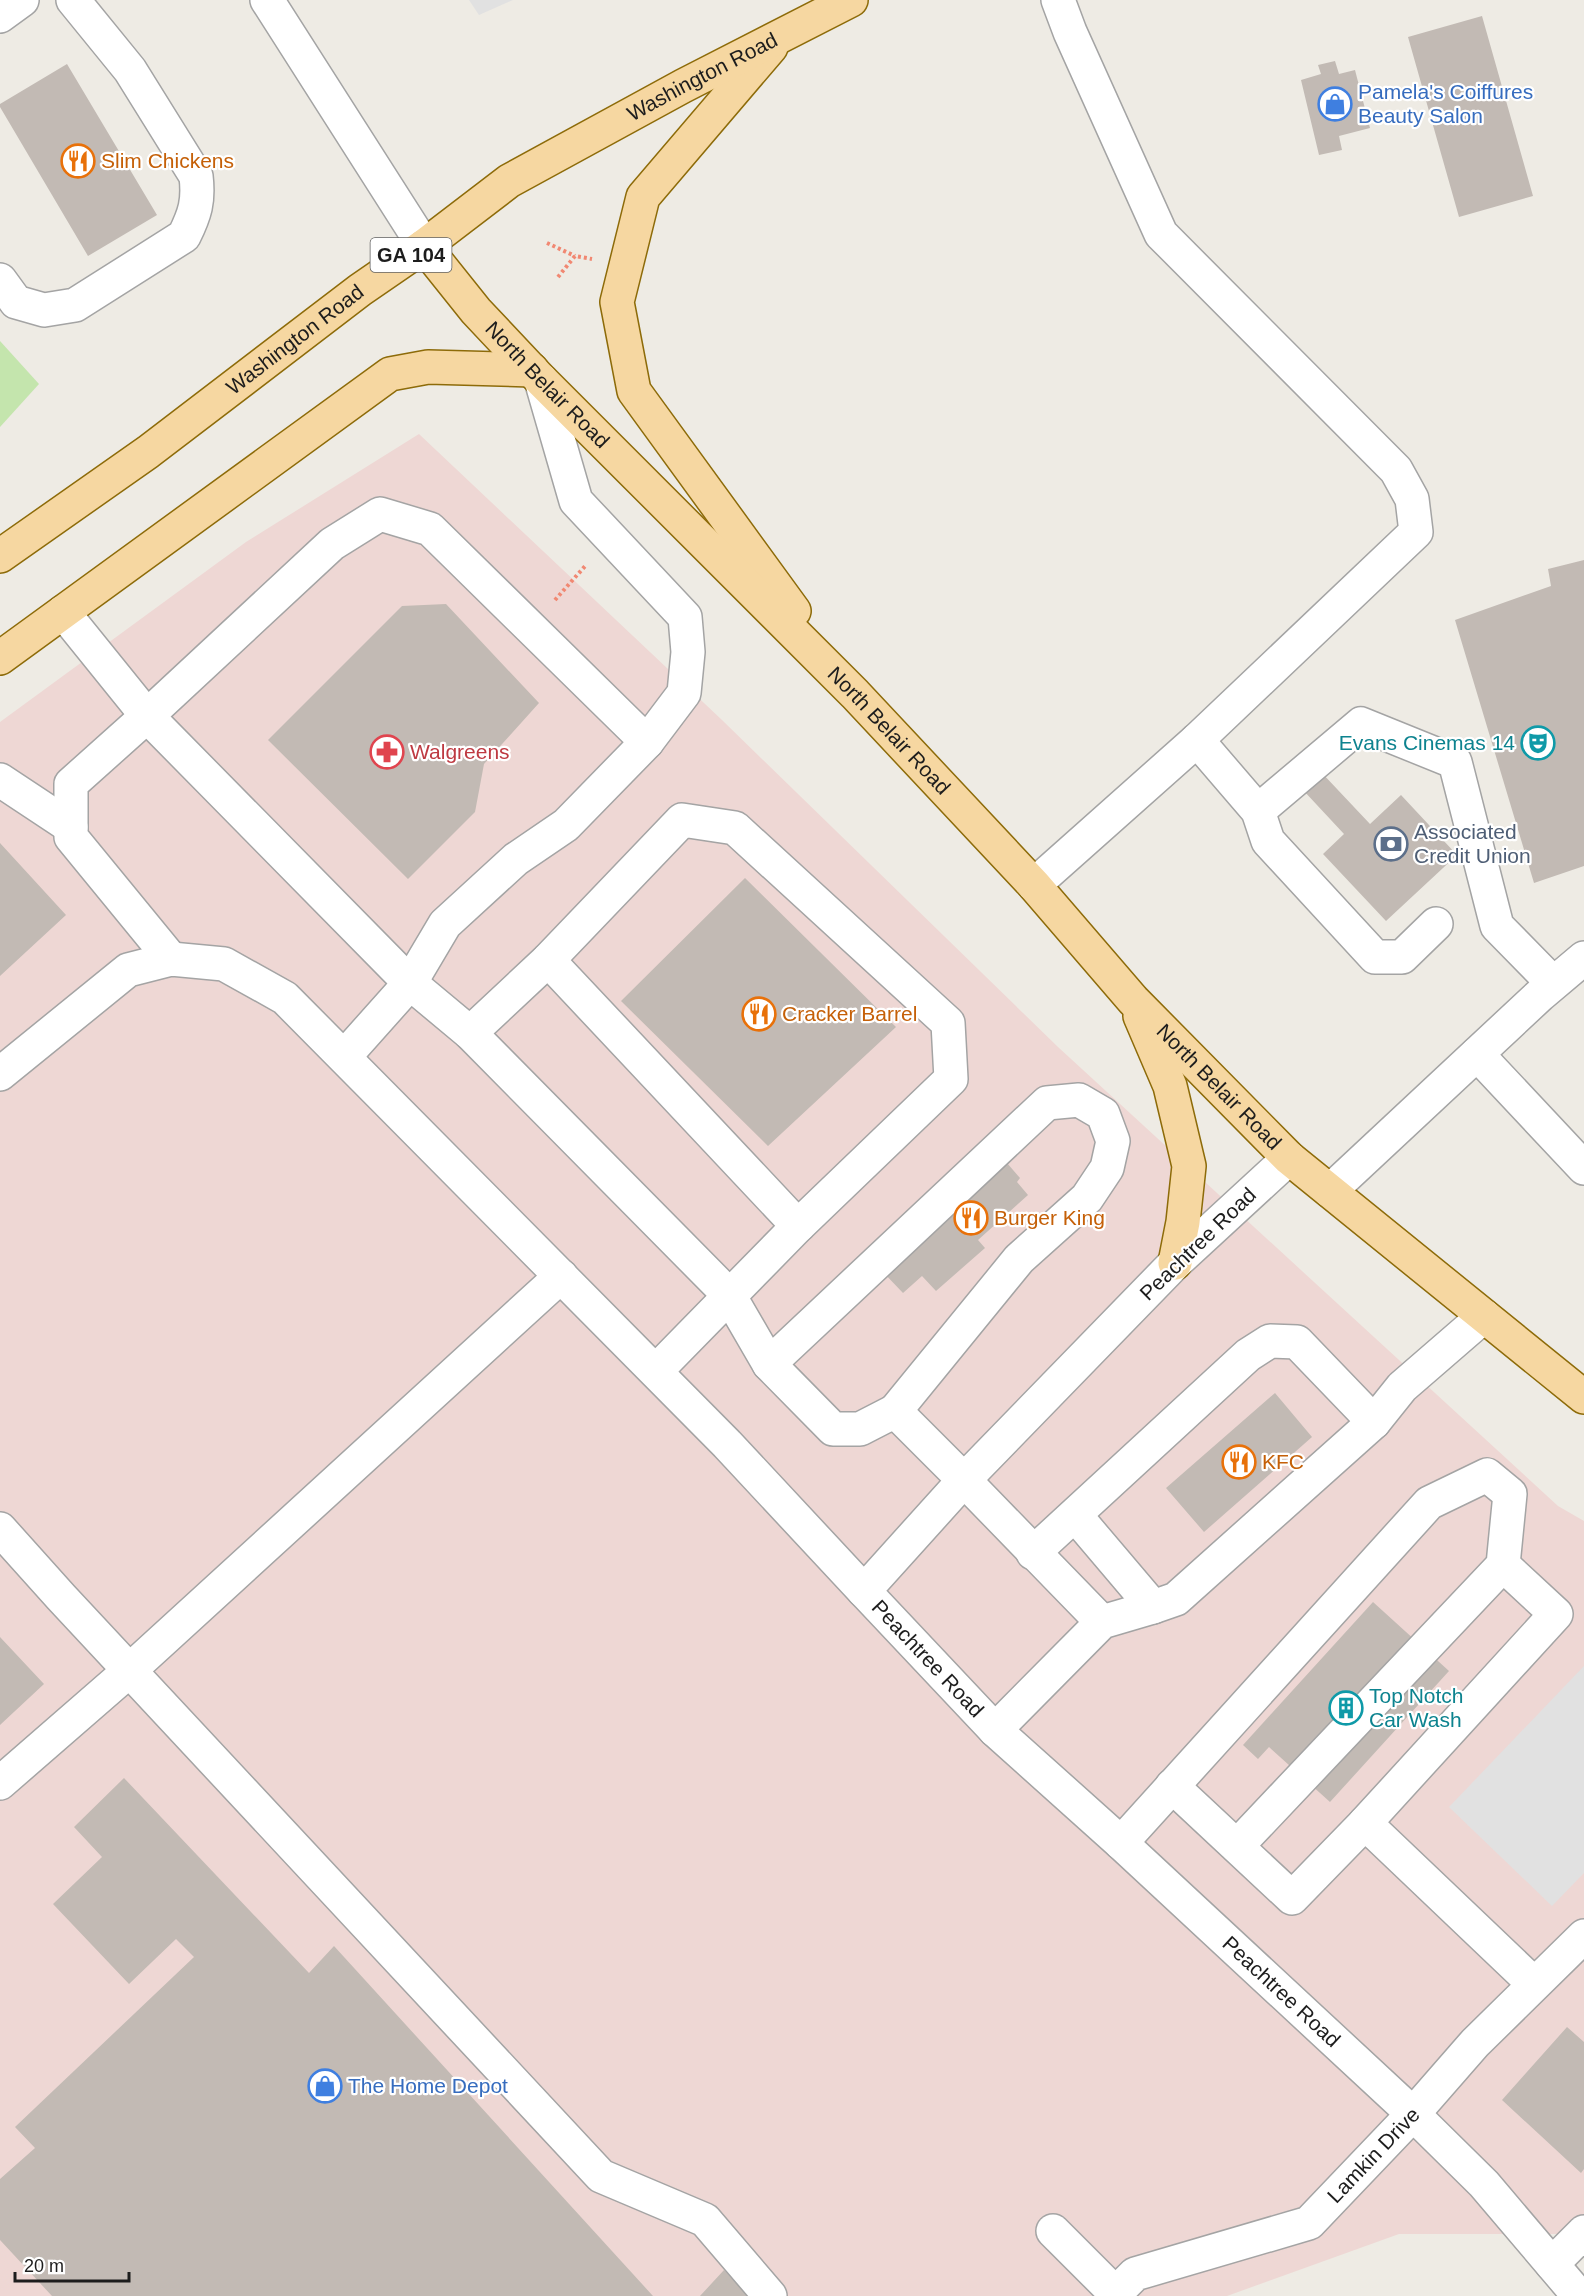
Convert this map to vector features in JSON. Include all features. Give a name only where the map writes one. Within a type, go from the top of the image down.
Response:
[{"type":"main road","name":"Washington Road","points":[[0,556],[148,452],[360,290],[424,246],[509,181],[782,34],[851,0]]},
{"type":"main road","points":[[782,34],[643,197],[617,302],[634,391],[855,694]]},
{"type":"main road","name":"North Belair Road","points":[[424,246],[476,311],[855,694],[1034,885],[1133,1000],[1289,1158],[1584,1397]]},
{"type":"main road","points":[[0,658],[390,374],[428,367],[537,375]]},
{"type":"main road","points":[[1133,1000],[1170,1086],[1190,1166],[1175,1263]]},
{"type":"street","points":[[0,16],[22,0]]},
{"type":"street","points":[[0,280],[16,302],[44,310],[75,304],[184,236],[193,218],[198,195],[196,176],[130,70],[73,0]]},
{"type":"street","name":"North Belair Road","points":[[267,0],[424,246]]},
{"type":"street","points":[[1034,885],[1197,741],[1416,532],[1412,499],[1396,470],[1161,234],[1070,32],[1058,0]]},
{"type":"street","points":[[344,1057],[410,983],[445,924],[516,859],[566,825],[647,742],[684,693],[688,652],[686,617],[576,501],[537,375]]},
{"type":"street","points":[[171,959],[72,837],[71,784],[147,717],[332,544],[380,514],[430,529],[647,742]]},
{"type":"street","points":[[63,612],[147,717],[410,983],[470,1033],[729,1295],[769,1364],[833,1429],[860,1429],[895,1411],[1019,1259],[1087,1197],[1107,1168],[1113,1141],[1103,1114],[1079,1100],[1047,1103],[769,1364]]},
{"type":"street","points":[[1258,811],[1361,724],[1455,762],[1497,926],[1553,984]]},
{"type":"street","points":[[1197,741],[1258,811],[1268,841],[1375,957],[1402,957],[1436,924]]},
{"type":"street","points":[[0,780],[71,827]]},
{"type":"street","points":[[470,1033],[548,960],[682,820],[735,828],[948,1023],[951,1079],[798,1226],[656,1371]]},
{"type":"street","points":[[1330,1191],[1584,958]]},
{"type":"street","points":[[2,1067],[128,970],[171,959],[224,964],[285,998],[656,1371],[864,1591]]},
{"type":"street","points":[[548,960],[798,1226]]},
{"type":"street","points":[[1477,1054],[1584,1168]]},
{"type":"street","name":"Peachtree Road","points":[[1289,1158],[1175,1263],[964,1480],[864,1591],[995,1730],[1121,1843],[1413,2114],[1484,2184],[1579,2296]]},
{"type":"street","points":[[0,1783],[130,1670],[561,1276]]},
{"type":"street","points":[[995,1730],[1102,1622],[1176,1599],[1374,1422],[1402,1388],[1484,1316]]},
{"type":"street","points":[[1033,1553],[1248,1355],[1270,1341],[1297,1342],[1374,1422]]},
{"type":"street","points":[[895,1411],[1102,1622]]},
{"type":"street","points":[[1121,1843],[1429,1503],[1487,1475],[1510,1494],[1503,1565],[1237,1846]]},
{"type":"street","points":[[1075,1515],[1153,1607]]},
{"type":"street","points":[[0,1529],[601,2176],[705,2220],[770,2296]]},
{"type":"street","points":[[1172,1786],[1292,1898],[1365,1823],[1556,1614],[1503,1565]]},
{"type":"street","points":[[1365,1823],[1534,1984]]},
{"type":"street","name":"Lamkin Drive","points":[[1114,2295],[1135,2274],[1309,2223],[1413,2114],[1475,2043],[1584,1936]]},
{"type":"street","points":[[1053,2231],[1114,2295]]},
{"type":"street","points":[[1552,2264],[1584,2232]]},
{"type":"path","points":[[547,243],[575,256],[602,261]]},
{"type":"path","points":[[558,277],[575,256]]},
{"type":"path","points":[[530,627],[589,562]]},
{"type":"shaded area","points":[[469,0],[513,0],[479,15]]},
{"type":"shaded area","points":[[419,434],[722,720],[1058,1047],[1558,1506],[1584,1521],[1584,2234],[1399,2234],[1227,2296],[0,2296],[0,722],[246,542]]},
{"type":"shaded area","points":[[1584,1666],[1584,1873],[1552,1906],[1449,1807]]},
{"type":"green space","points":[[0,341],[39,384],[0,427]]},
{"type":"building","points":[[1482,16],[1533,196],[1459,217],[1408,37]]},
{"type":"building","name":"Pamela's Coiffures Beauty Salon","points":[[1335,61],[1339,74],[1355,70],[1370,128],[1339,136],[1342,150],[1319,155],[1301,80],[1321,74],[1318,65]]},
{"type":"building","name":"Slim Chickens","points":[[67,64],[157,215],[88,256],[0,107],[0,104]]},
{"type":"building","name":"Evans Cinemas 14","points":[[1584,560],[1584,866],[1534,883],[1455,620],[1551,586],[1548,569]]},
{"type":"building","name":"Walgreens","points":[[446,604],[539,703],[484,764],[475,812],[408,879],[268,740],[402,606]]},
{"type":"building","name":"Associated Credit Union","points":[[1321,772],[1370,824],[1401,795],[1457,855],[1386,921],[1323,854],[1344,834],[1303,790]]},
{"type":"building","points":[[0,843],[66,915],[0,976]]},
{"type":"building","name":"Cracker Barrel","points":[[745,878],[896,1027],[768,1146],[621,1001]]},
{"type":"building","name":"Burger King","points":[[1007,1163],[1020,1178],[1017,1182],[1028,1195],[978,1240],[985,1248],[936,1291],[922,1276],[903,1293],[882,1271]]},
{"type":"building","name":"KFC","points":[[1275,1393],[1312,1437],[1204,1532],[1166,1488]]},
{"type":"building","name":"Top Notch Car Wash","points":[[1373,1602],[1449,1671],[1330,1802],[1269,1747],[1258,1759],[1243,1745]]},
{"type":"building","points":[[0,1637],[44,1684],[0,1725]]},
{"type":"building","name":"The Home Depot","points":[[124,1778],[309,1973],[334,1946],[653,2296],[52,2296],[0,2240],[0,2179],[35,2148],[15,2127],[194,1957],[176,1939],[129,1984],[53,1904],[102,1857],[74,1827]]},
{"type":"building","points":[[1567,2027],[1584,2042],[1584,2169],[1581,2173],[1502,2100]]},
{"type":"building","points":[[724,2270],[748,2296],[700,2296]]},
{"type":"place","name":"Pamela's Coiffures Beauty Salon","points":[[1335,104]]},
{"type":"place","name":"Slim Chickens","points":[[78,161]]},
{"type":"place","name":"Evans Cinemas 14","points":[[1538,743]]},
{"type":"place","name":"Walgreens","points":[[387,752]]},
{"type":"place","name":"Associated Credit Union","points":[[1391,844]]},
{"type":"place","name":"Cracker Barrel","points":[[759,1014]]},
{"type":"place","name":"Burger King","points":[[971,1218]]},
{"type":"place","name":"KFC","points":[[1239,1462]]},
{"type":"place","name":"Top Notch Car Wash","points":[[1346,1708]]},
{"type":"place","name":"The Home Depot","points":[[325,2086]]}]
